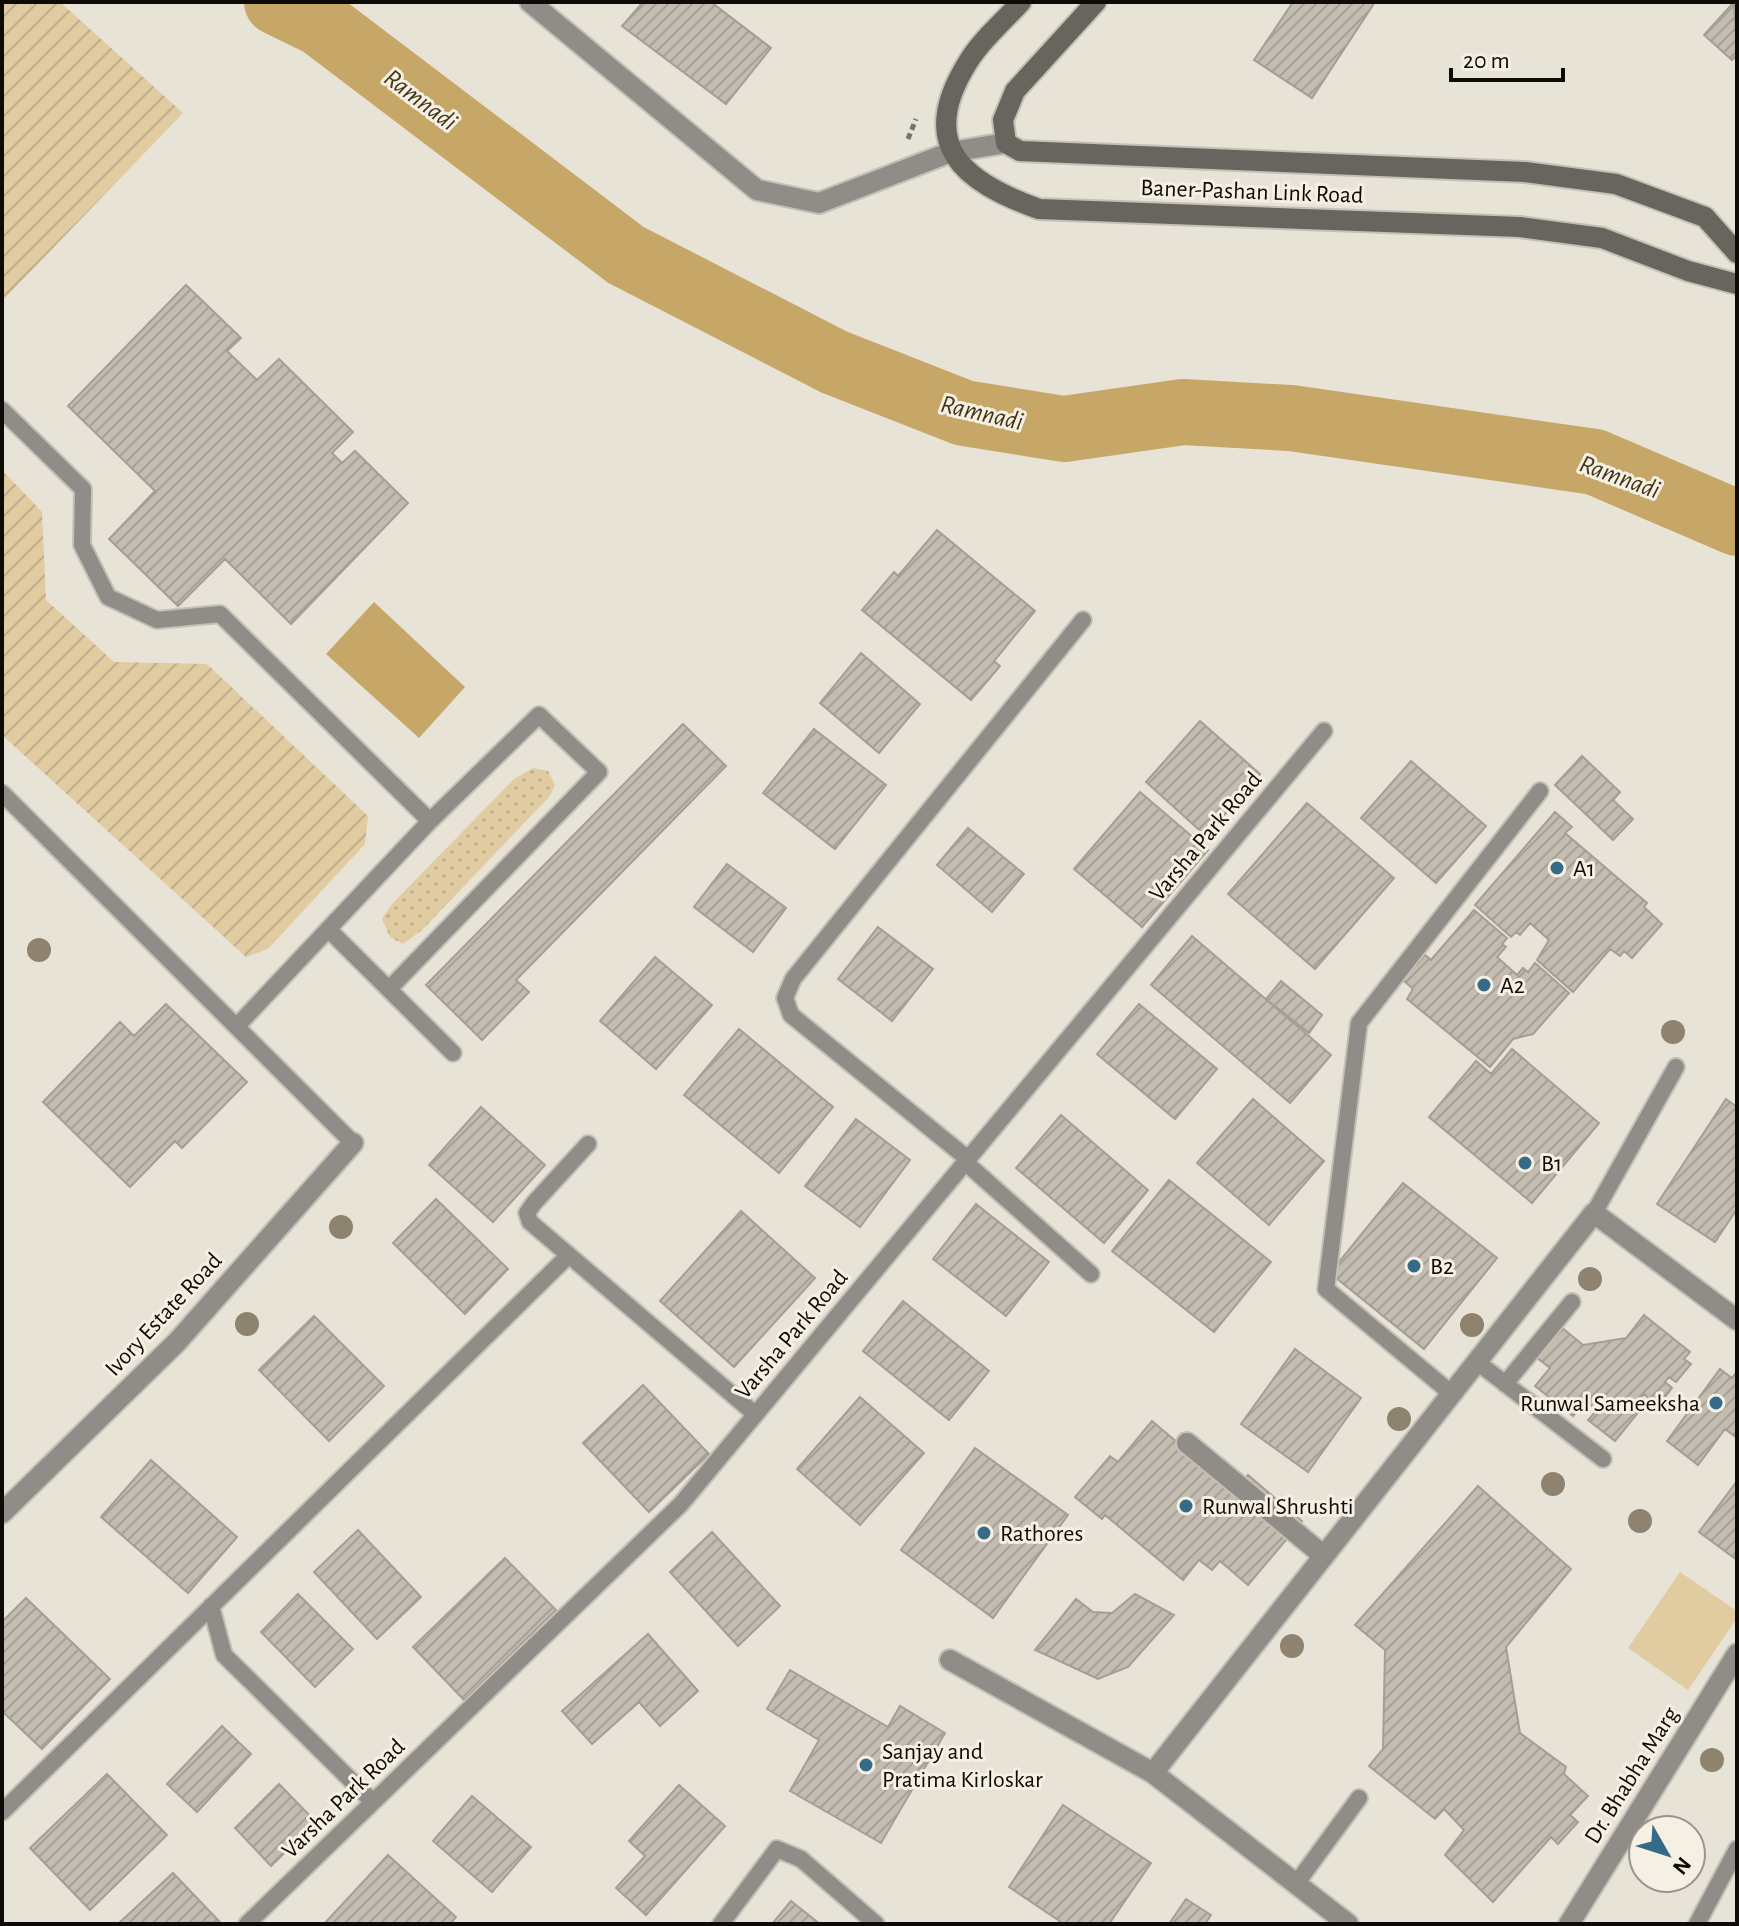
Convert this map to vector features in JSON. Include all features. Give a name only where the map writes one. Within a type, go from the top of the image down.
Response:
[{"type":"street","points":[[530,2],[757,190],[819,203],[951,152],[1006,143],[1003,120],[1015,91],[1096,2]]},
{"type":"street","points":[[951,152],[945,114],[968,61],[1021,2]]},
{"type":"street","name":"Baner-Pashan Link Road","points":[[1006,143],[1020,151],[1051,154],[1525,172],[1616,184],[1705,217],[1737,253]]},
{"type":"street","name":"Baner-Pashan Link Road","points":[[951,152],[966,172],[996,194],[1039,209],[1520,227],[1602,238],[1688,271],[1737,284]]},
{"type":"street","name":"Ivory Estate Road","points":[[2,1513],[177,1342],[353,1143]]},
{"type":"street","points":[[1153,1773],[1594,1213],[1737,1320]]},
{"type":"street","points":[[1187,1443],[1324,1556]]},
{"type":"street","name":"Dr. Bhabha Marg","points":[[1569,1924],[1737,1654]]},
{"type":"street","points":[[950,1660],[1153,1773],[1342,1922]]},
{"type":"lane","points":[[2,410],[83,489],[82,545],[108,597],[157,620],[220,614],[430,821]]},
{"type":"lane","points":[[1083,620],[793,979],[785,998],[791,1015],[966,1160],[1091,1274]]},
{"type":"lane","points":[[238,1025],[430,821],[539,715],[599,772],[389,989]]},
{"type":"lane","name":"Varsha Park Road","points":[[247,1924],[681,1504],[1324,731]]},
{"type":"lane","points":[[1452,1394],[1326,1289],[1359,1023],[1540,791]]},
{"type":"lane","points":[[2,793],[353,1143]]},
{"type":"lane","points":[[328,929],[453,1053]]},
{"type":"lane","points":[[1594,1213],[1676,1067]]},
{"type":"lane","points":[[588,1144],[527,1213],[530,1222],[755,1414]]},
{"type":"lane","points":[[2,1812],[568,1256]]},
{"type":"lane","points":[[1505,1384],[1572,1302]]},
{"type":"lane","points":[[1477,1362],[1603,1459]]},
{"type":"lane","points":[[211,1606],[224,1655],[373,1802]]},
{"type":"lane","points":[[1296,1884],[1359,1798]]},
{"type":"lane","points":[[721,1924],[777,1849],[801,1859],[876,1924]]},
{"type":"lane","points":[[1697,1924],[1737,1849]]},
{"type":"shaded area","points":[[4,2],[60,2],[183,113],[2,301]]},
{"type":"shaded area","points":[[2,470],[42,512],[46,600],[114,662],[207,664],[368,816],[365,844],[268,949],[246,957],[2,735]]},
{"type":"shaded area","points":[[374,602],[465,687],[419,738],[326,654]]},
{"type":"shaded area","points":[[533,768],[548,771],[555,785],[550,796],[422,930],[403,944],[390,937],[382,919],[391,905],[514,779]]},
{"type":"shaded area","points":[[1680,1572],[1737,1611],[1737,1618],[1688,1690],[1628,1648]]},
{"type":"building","points":[[643,2],[711,2],[771,48],[726,104],[622,26]]},
{"type":"building","points":[[1293,2],[1375,2],[1312,98],[1254,60]]},
{"type":"building","points":[[1734,2],[1737,55],[1732,60],[1704,35]]},
{"type":"building","points":[[186,285],[241,338],[227,351],[257,380],[279,359],[353,432],[332,453],[342,463],[355,451],[408,503],[291,624],[225,559],[178,606],[109,539],[155,491],[68,406]]},
{"type":"building","points":[[937,530],[1035,611],[994,661],[1000,666],[971,700],[862,610],[894,572],[898,576]]},
{"type":"building","points":[[861,653],[920,704],[879,753],[820,703]]},
{"type":"building","points":[[1200,721],[1260,774],[1206,836],[1146,782]]},
{"type":"building","points":[[683,724],[726,766],[516,980],[529,992],[482,1040],[426,985]]},
{"type":"building","points":[[814,729],[886,785],[835,849],[763,793]]},
{"type":"building","points":[[1582,756],[1620,792],[1613,800],[1633,819],[1613,840],[1555,785]]},
{"type":"building","points":[[1411,761],[1486,826],[1436,883],[1361,818]]},
{"type":"building","points":[[1140,792],[1208,850],[1142,927],[1074,869]]},
{"type":"building","points":[[1307,803],[1394,878],[1315,969],[1228,894]]},
{"type":"building","name":"A1","points":[[1555,812],[1572,827],[1565,833],[1647,903],[1644,907],[1662,924],[1632,958],[1624,951],[1620,956],[1610,949],[1573,992],[1537,960],[1549,940],[1530,923],[1520,935],[1516,932],[1511,937],[1475,905]]},
{"type":"building","points":[[968,828],[1024,874],[992,912],[937,865]]},
{"type":"building","points":[[727,864],[786,908],[753,952],[694,907]]},
{"type":"building","name":"A2","points":[[1474,910],[1507,938],[1502,944],[1506,947],[1497,957],[1517,975],[1523,968],[1528,972],[1535,963],[1569,993],[1533,1034],[1513,1039],[1490,1067],[1407,999],[1413,989],[1403,980],[1425,955],[1431,960]]},
{"type":"building","points":[[878,927],[933,969],[892,1021],[838,979]]},
{"type":"building","points":[[1192,936],[1331,1055],[1290,1103],[1151,985]]},
{"type":"building","points":[[655,957],[712,1005],[656,1069],[600,1021]]},
{"type":"building","points":[[1281,981],[1322,1015],[1309,1033],[1266,999]]},
{"type":"building","points":[[166,1004],[247,1082],[182,1148],[175,1141],[130,1187],[43,1102],[120,1022],[134,1036]]},
{"type":"building","points":[[1139,1004],[1217,1069],[1175,1119],[1097,1054]]},
{"type":"building","points":[[739,1029],[833,1107],[779,1173],[684,1095]]},
{"type":"building","name":"B1","points":[[1512,1049],[1599,1123],[1532,1203],[1429,1117],[1476,1061],[1491,1074]]},
{"type":"building","points":[[1253,1099],[1324,1161],[1269,1225],[1197,1163]]},
{"type":"building","points":[[1726,1099],[1737,1107],[1737,1209],[1715,1242],[1657,1204]]},
{"type":"building","points":[[481,1107],[545,1165],[493,1222],[429,1165]]},
{"type":"building","points":[[1061,1115],[1148,1190],[1104,1243],[1016,1168]]},
{"type":"building","points":[[856,1119],[910,1160],[860,1227],[805,1186]]},
{"type":"building","points":[[1169,1180],[1271,1262],[1214,1332],[1112,1251]]},
{"type":"building","name":"B2","points":[[1403,1183],[1497,1258],[1424,1349],[1330,1273]]},
{"type":"building","points":[[436,1199],[508,1269],[465,1314],[393,1243]]},
{"type":"building","points":[[976,1204],[1049,1262],[1006,1316],[933,1259]]},
{"type":"building","points":[[741,1211],[815,1278],[734,1367],[660,1301]]},
{"type":"building","points":[[903,1301],[989,1371],[949,1420],[863,1351]]},
{"type":"building","points":[[1644,1315],[1690,1352],[1684,1359],[1691,1364],[1676,1382],[1669,1377],[1665,1382],[1672,1388],[1658,1406],[1644,1394],[1635,1405],[1641,1409],[1615,1441],[1588,1420],[1597,1410],[1586,1401],[1573,1416],[1535,1386],[1550,1368],[1536,1357],[1561,1327],[1583,1345],[1626,1338]]},
{"type":"building","points":[[314,1316],[384,1386],[329,1441],[259,1370]]},
{"type":"building","points":[[1295,1349],[1361,1398],[1308,1472],[1241,1424]]},
{"type":"building","name":"Runwal Sameeksha","points":[[1720,1369],[1732,1378],[1737,1371],[1737,1438],[1725,1429],[1698,1465],[1667,1441]]},
{"type":"building","points":[[643,1385],[709,1454],[649,1512],[583,1443]]},
{"type":"building","points":[[860,1397],[924,1453],[860,1525],[797,1469]]},
{"type":"building","name":"Runwal Shrushti","points":[[1152,1421],[1235,1491],[1248,1475],[1302,1521],[1248,1585],[1220,1561],[1212,1570],[1199,1560],[1183,1580],[1105,1515],[1102,1519],[1075,1497],[1110,1456],[1118,1462]]},
{"type":"building","name":"Rathores","points":[[975,1448],[1068,1515],[993,1618],[901,1550]]},
{"type":"building","points":[[151,1460],[237,1537],[188,1593],[101,1517]]},
{"type":"building","points":[[1737,1481],[1737,1560],[1699,1532]]},
{"type":"building","points":[[1478,1486],[1571,1569],[1506,1647],[1520,1733],[1566,1767],[1564,1774],[1588,1796],[1570,1815],[1578,1822],[1558,1844],[1551,1837],[1493,1902],[1445,1855],[1464,1830],[1444,1809],[1435,1819],[1369,1766],[1383,1749],[1385,1650],[1355,1625]]},
{"type":"building","points":[[358,1530],[421,1597],[377,1639],[314,1572]]},
{"type":"building","points":[[712,1532],[780,1606],[738,1646],[670,1572]]},
{"type":"building","points":[[505,1558],[556,1610],[464,1700],[413,1647]]},
{"type":"building","points":[[298,1594],[353,1649],[315,1687],[261,1632]]},
{"type":"building","points":[[1135,1594],[1174,1615],[1128,1667],[1098,1679],[1035,1650],[1076,1599],[1093,1612],[1112,1613]]},
{"type":"building","points":[[26,1598],[110,1679],[42,1749],[2,1711],[2,1622]]},
{"type":"building","points":[[648,1634],[698,1691],[660,1726],[639,1702],[592,1744],[562,1711]]},
{"type":"building","name":"Sanjay and Pratima Kirloskar","points":[[790,1670],[888,1727],[900,1706],[945,1733],[881,1843],[790,1791],[819,1740],[767,1709]]},
{"type":"building","points":[[222,1726],[251,1754],[197,1812],[167,1784]]},
{"type":"building","points":[[107,1774],[167,1835],[90,1910],[30,1848]]},
{"type":"building","points":[[279,1784],[316,1822],[271,1866],[235,1828]]},
{"type":"building","points":[[679,1785],[725,1826],[646,1915],[616,1888],[645,1856],[629,1841]]},
{"type":"building","points":[[472,1796],[531,1847],[492,1892],[433,1841]]},
{"type":"building","points":[[1063,1805],[1151,1863],[1109,1924],[1064,1924],[1009,1887]]},
{"type":"building","points":[[388,1855],[456,1917],[450,1924],[324,1924]]},
{"type":"building","points":[[173,1873],[220,1922],[118,1924]]},
{"type":"building","points":[[1186,1899],[1211,1915],[1205,1924],[1169,1924]]},
{"type":"building","points":[[791,1901],[820,1924],[772,1924]]},
{"type":"waterway","name":"Ramnadi","points":[[277,2],[320,23],[626,255],[834,362],[964,413],[1064,429],[1183,412],[1291,418],[1595,462],[1737,523]]},
{"type":"place","name":"A1","points":[[1557,868]]},
{"type":"place","name":"A2","points":[[1484,985]]},
{"type":"place","name":"B1","points":[[1525,1163]]},
{"type":"place","name":"B2","points":[[1414,1266]]},
{"type":"place","name":"Runwal Sameeksha","points":[[1716,1403]]},
{"type":"place","name":"Runwal Shrushti","points":[[1186,1506]]},
{"type":"place","name":"Rathores","points":[[984,1533]]},
{"type":"place","name":"Sanjay and Pratima Kirloskar","points":[[866,1765]]}]
